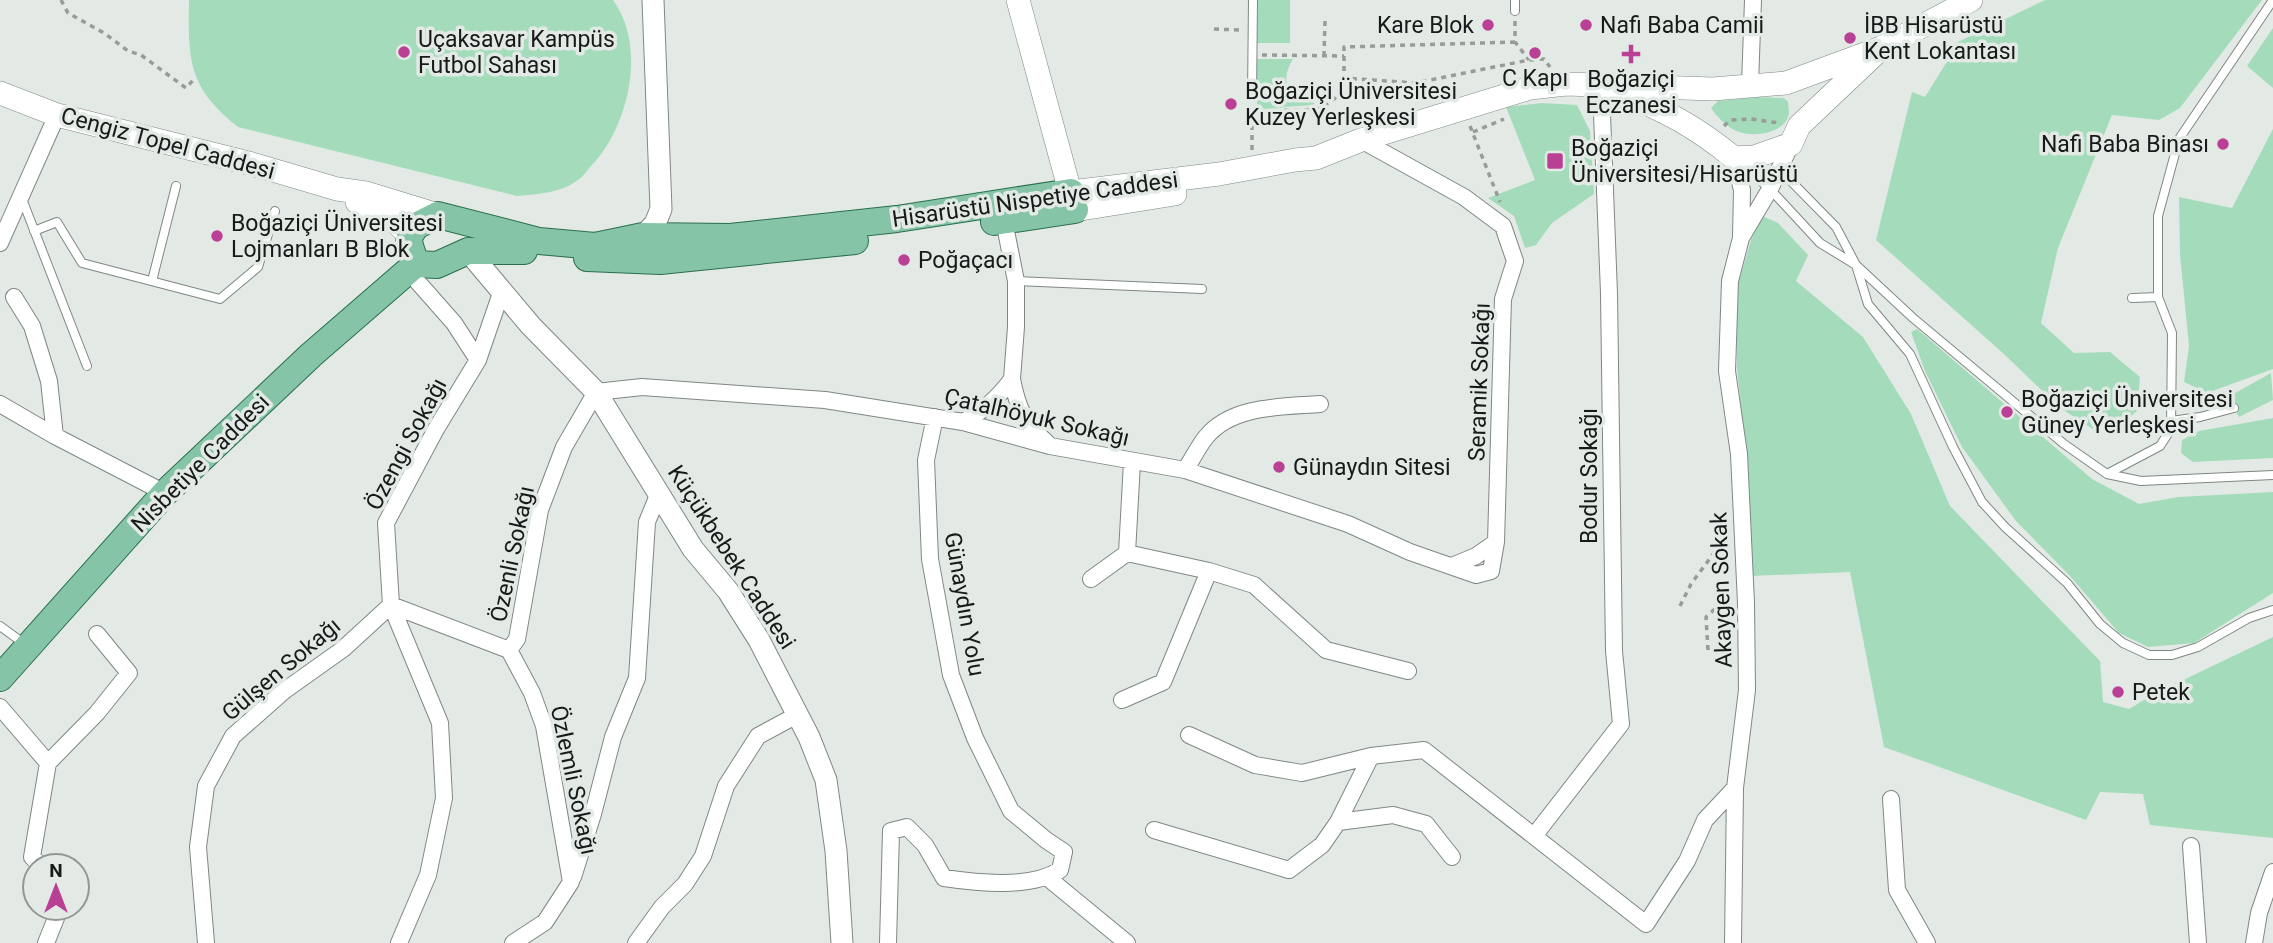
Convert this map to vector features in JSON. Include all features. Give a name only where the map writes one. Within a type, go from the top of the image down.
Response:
[{"type":"main road","points":[[1018,0],[1073,201]]},
{"type":"main road","name":"Hisarüstü Nispetiye Caddesi","points":[[448,217],[539,241],[596,246],[643,236],[730,237],[1073,201],[1317,158],[1361,140],[1530,88],[1566,84],[1713,89],[1786,83],[1881,48],[1971,0]]},
{"type":"main road","name":"Hisarüstü Nispetiye Caddesi","points":[[1604,86],[1663,109],[1707,136],[1734,158],[1754,157],[1795,134],[1881,48]]},
{"type":"main road","points":[[1786,83],[1798,98],[1801,111],[1795,134]]},
{"type":"main road","points":[[1707,136],[1698,120],[1713,89]]},
{"type":"main road","name":"Cengiz Topel Caddesi","points":[[0,93],[57,115],[252,164],[337,189]]},
{"type":"main road","points":[[448,217],[416,226],[410,235],[409,243],[412,268],[437,265],[468,251],[508,249],[611,260],[660,261],[813,247],[1004,220],[1073,201],[1266,179],[1317,158]]},
{"type":"main road","points":[[337,189],[366,193],[448,217],[466,234],[468,251]]},
{"type":"main road","points":[[337,189],[355,202],[396,223],[410,235]]},
{"type":"main road","name":"Nisbetiye Caddesi","points":[[0,678],[165,493],[311,355],[412,268]]},
{"type":"street","points":[[643,236],[655,223],[661,209],[653,0]]},
{"type":"street","points":[[1750,85],[1753,0]]},
{"type":"street","name":"Bodur Sokağı","points":[[1534,836],[1621,724],[1614,638],[1604,86]]},
{"type":"street","points":[[0,243],[57,115]]},
{"type":"street","points":[[1741,238],[1770,189],[1795,134]]},
{"type":"street","name":"Seramik Sokağı","points":[[1361,140],[1464,197],[1503,226],[1515,261],[1503,299],[1496,542],[1491,571],[1476,575],[1452,566]]},
{"type":"street","points":[[1734,158],[1742,190],[1741,238]]},
{"type":"street","points":[[1004,220],[1016,281],[1012,379],[1017,406],[1030,428],[1050,446]]},
{"type":"street","name":"Akaygen Sokak","points":[[1733,943],[1735,789],[1747,690],[1739,454],[1727,371],[1730,281],[1741,238]]},
{"type":"street","name":"Küçükbebek Caddesi","points":[[468,251],[501,293],[596,392],[693,549],[728,591],[759,640],[826,780],[836,851],[842,943]]},
{"type":"street","points":[[412,268],[478,360]]},
{"type":"street","name":"Özengi Sokağı","points":[[399,943],[428,875],[444,798],[440,723],[391,605],[386,523],[436,429],[478,360],[501,293]]},
{"type":"street","points":[[14,297],[32,326],[49,381],[55,436]]},
{"type":"street","points":[[962,422],[982,412],[1012,379]]},
{"type":"street","name":"Çatalhöyuk Sokağı","points":[[596,392],[642,387],[799,398],[962,422],[1050,446],[1185,470],[1348,524],[1410,552],[1452,566]]},
{"type":"street","name":"Özenli Sokağı","points":[[509,650],[517,639],[540,510],[564,447],[596,392]]},
{"type":"street","points":[[0,404],[165,493]]},
{"type":"street","points":[[1185,470],[1207,436],[1235,416],[1273,408],[1320,404]]},
{"type":"street","name":"Günaydın Yolu","points":[[935,417],[926,460],[930,559],[951,675],[975,738],[1011,811],[1045,840],[1064,852],[1060,870],[1048,878]]},
{"type":"street","points":[[1127,553],[1132,462]]},
{"type":"street","points":[[571,883],[613,737],[637,678],[647,522],[659,493]]},
{"type":"street","points":[[1091,579],[1127,553],[1209,571],[1254,586],[1326,650],[1408,671]]},
{"type":"street","points":[[1122,699],[1163,682],[1209,571]]},
{"type":"street","points":[[391,605],[509,650]]},
{"type":"street","name":"Gülşen Sokağı","points":[[206,943],[198,847],[206,786],[233,736],[284,691],[343,649],[391,605]]},
{"type":"street","points":[[33,852],[48,763],[97,713],[129,673],[97,634]]},
{"type":"street","name":"Özlemli Sokağı","points":[[509,650],[544,726],[571,883],[545,922],[513,943]]},
{"type":"street","points":[[0,707],[48,763]]},
{"type":"street","points":[[636,943],[662,907],[685,884],[703,856],[726,786],[758,736],[797,715]]},
{"type":"street","points":[[1189,735],[1255,765],[1302,773],[1371,756],[1424,750],[1646,923],[1687,861],[1705,820],[1735,789]]},
{"type":"street","points":[[1154,830],[1289,870],[1322,845],[1338,822],[1371,756]]},
{"type":"street","points":[[1891,799],[1897,890],[1927,943]]},
{"type":"street","points":[[1338,822],[1393,815],[1426,824],[1452,857]]},
{"type":"street","points":[[888,943],[891,831],[907,827],[925,845],[944,878],[975,883],[1048,878],[1127,943]]},
{"type":"street","points":[[2191,846],[2198,943]]},
{"type":"street","points":[[2254,943],[2259,913],[2273,872]]},
{"type":"street","points":[[46,943],[54,922]]},
{"type":"lane","points":[[1252,0],[1252,97]]},
{"type":"lane","points":[[1515,0],[1515,11]]},
{"type":"lane","points":[[2107,474],[2161,446],[2171,429],[2172,333],[2158,296],[2158,216],[2179,139],[2273,0]]},
{"type":"lane","points":[[1734,158],[1770,189],[1820,243],[1856,265],[1913,318],[2044,427],[2107,474],[2141,481],[2273,475]]},
{"type":"lane","points":[[1779,169],[1836,227],[1856,265],[1868,304],[1910,354],[1982,502],[2005,527],[2067,583],[2100,624],[2123,643],[2149,655],[2172,655],[2198,647],[2249,618],[2273,610]]},
{"type":"lane","points":[[152,281],[176,186]]},
{"type":"lane","points":[[21,197],[87,366]]},
{"type":"lane","points":[[34,231],[57,222],[82,263],[220,299],[258,267],[275,211]]},
{"type":"lane","points":[[1016,281],[1202,289]]},
{"type":"lane","points":[[2132,298],[2158,296]]},
{"type":"lane","points":[[2171,421],[2234,408]]},
{"type":"lane","points":[[0,626],[28,647]]},
{"type":"path","points":[[61,0],[68,13],[104,33],[128,51],[141,54],[186,88],[195,78]]},
{"type":"path","points":[[1515,11],[1515,42],[1529,60]]},
{"type":"path","points":[[1324,56],[1325,20]]},
{"type":"path","points":[[1214,29],[1252,30]]},
{"type":"path","points":[[1252,126],[1277,112],[1321,107],[1336,99],[1342,90],[1344,78],[1344,47],[1515,42]]},
{"type":"path","points":[[1252,55],[1344,56]]},
{"type":"path","points":[[1344,78],[1415,83],[1544,59],[1566,84]]},
{"type":"path","points":[[1251,169],[1252,97]]},
{"type":"path","points":[[1463,109],[1500,202]]},
{"type":"path","points":[[1473,132],[1504,119]]},
{"type":"path","points":[[1707,136],[1730,120],[1777,121],[1795,134]]},
{"type":"path","points":[[1680,607],[1690,584],[1714,553],[1719,524],[1741,503]]},
{"type":"path","points":[[1708,650],[1706,617],[1727,599],[1730,587],[1714,553]]},
{"type":"green space","points":[[189,0],[613,0],[623,19],[629,40],[629,85],[624,107],[606,148],[582,177],[557,190],[517,196],[238,127],[209,99],[194,71],[189,40]]},
{"type":"green space","points":[[1258,0],[1290,0],[1290,43],[1257,43]]},
{"type":"green space","points":[[2045,0],[2262,0],[2180,108],[2159,120],[2112,115],[2058,248],[2041,323],[2074,353],[2110,352],[2140,377],[2137,411],[2118,427],[2094,430],[2059,407],[1876,240],[1912,92],[1925,97],[1948,60],[1937,52]]},
{"type":"green space","points":[[2273,28],[2273,88],[2247,66]]},
{"type":"green space","points":[[1257,59],[1293,59],[1287,73],[1288,87],[1296,94],[1314,92],[1314,105],[1285,107],[1257,114]]},
{"type":"green space","points":[[1757,97],[1783,98],[1788,101],[1789,113],[1782,126],[1759,134],[1743,133],[1725,124],[1711,108],[1718,101]]},
{"type":"green space","points":[[1542,103],[1577,105],[1590,131],[1594,194],[1552,223],[1536,245],[1525,248],[1514,216],[1488,198],[1535,180],[1506,107]]},
{"type":"green space","points":[[2273,129],[2273,369],[2207,393],[2184,382],[2189,346],[2180,255],[2179,197],[2232,208]]},
{"type":"green space","points":[[1762,216],[1778,223],[1808,255],[1796,281],[1863,337],[1911,414],[1950,506],[2100,661],[2103,702],[2129,709],[2154,694],[2273,637],[2273,838],[2150,825],[2143,794],[2100,792],[2086,820],[1884,747],[1850,572],[1750,576],[1746,456],[1737,368],[1737,288],[1751,240]]},
{"type":"green space","points":[[1917,329],[2092,479],[2139,504],[2178,497],[2273,492],[2273,593],[2194,643],[2148,647],[2119,633],[2070,576],[2016,521],[1962,447],[1925,371],[1911,332]]},
{"type":"green space","points":[[2271,373],[2273,400],[2239,417],[2228,397]]},
{"type":"green space","points":[[2273,418],[2273,458],[2193,462],[2181,453],[2182,440],[2199,431]]},
{"type":"place","name":"Kare Blok","points":[[1488,25]]},
{"type":"place","name":"Nafi Baba Camii","points":[[1586,25]]},
{"type":"place","name":"İBB Hisarüstü Kent Lokantası","points":[[1850,38]]},
{"type":"place","name":"Uçaksavar Kampüs Futbol Sahası","points":[[404,52]]},
{"type":"place","name":"C Kapı","points":[[1535,53]]},
{"type":"place","name":"Boğaziçi Eczanesi","points":[[1631,54]]},
{"type":"place","name":"Boğaziçi Üniversitesi Kuzey Yerleşkesi","points":[[1231,104]]},
{"type":"place","name":"Nafi Baba Binası","points":[[2223,144]]},
{"type":"place","name":"Boğaziçi Üniversitesi/Hisarüstü","points":[[1555,161]]},
{"type":"place","name":"Boğaziçi Üniversitesi Lojmanları B Blok","points":[[217,236]]},
{"type":"place","name":"Poğaçacı","points":[[904,260]]},
{"type":"place","name":"Boğaziçi Üniversitesi Güney Yerleşkesi","points":[[2007,412]]},
{"type":"place","name":"Günaydın Sitesi","points":[[1279,467]]},
{"type":"place","name":"Petek","points":[[2118,692]]}]
